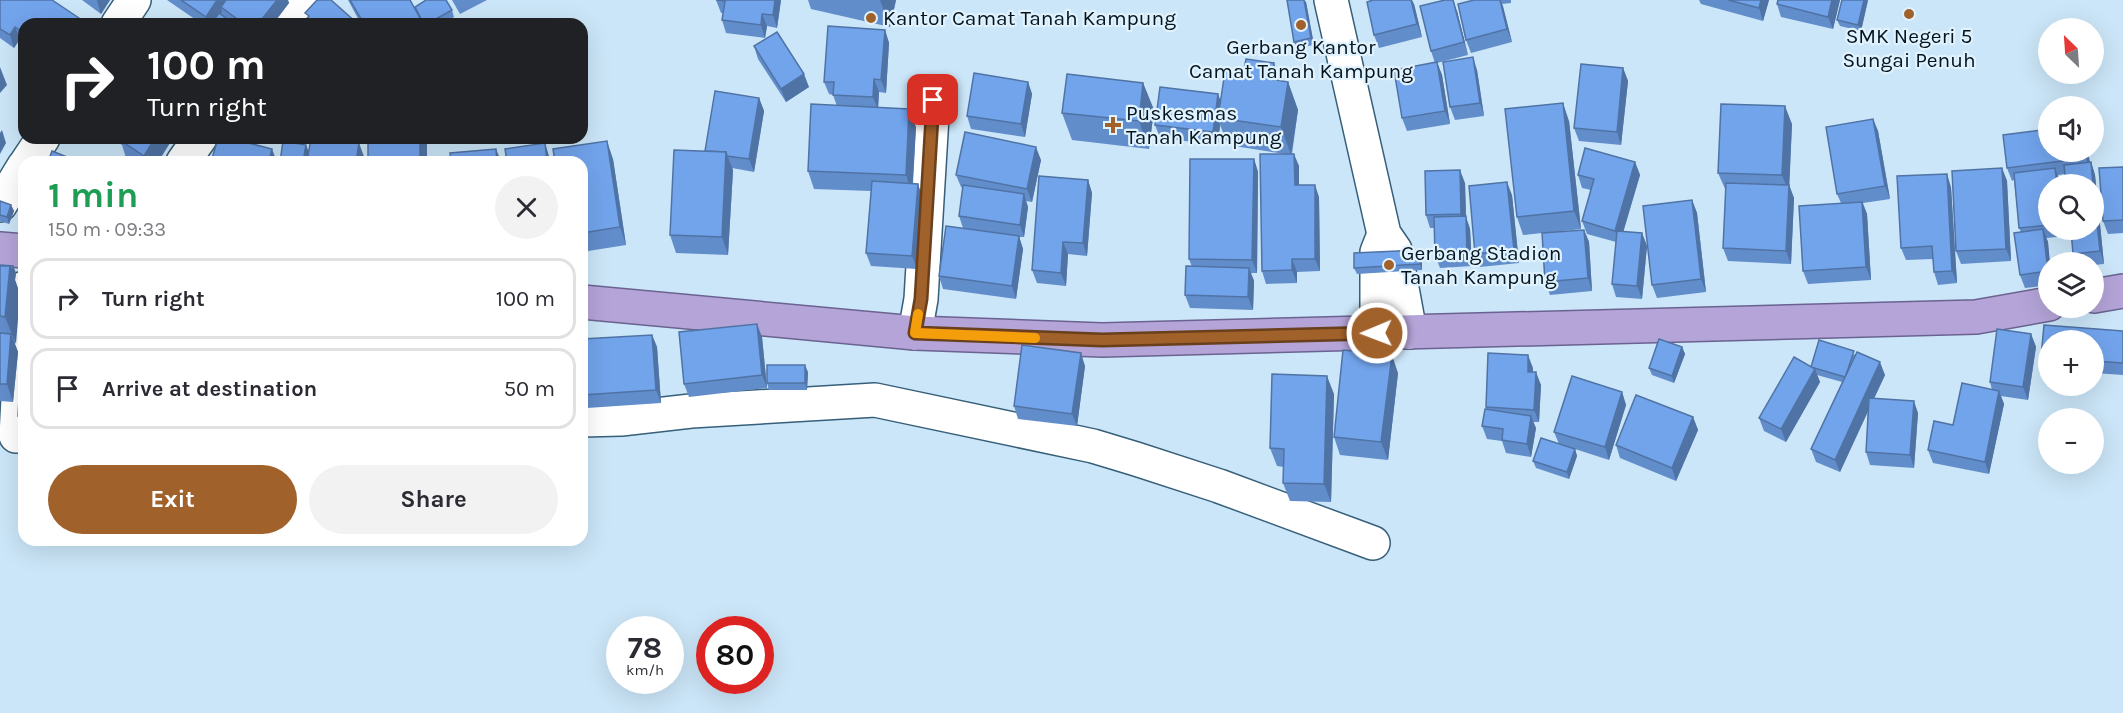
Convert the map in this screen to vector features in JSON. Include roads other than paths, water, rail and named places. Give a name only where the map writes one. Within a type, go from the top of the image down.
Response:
[{"type":"highway","points":[[0,249],[18,250]]},
{"type":"highway","points":[[2104,294],[2123,291]]},
{"type":"highway","points":[[588,303],[915,333],[1102,340],[1976,317],[2038,306]]},
{"type":"street","points":[[122,18],[134,0]]},
{"type":"street","points":[[292,18],[306,0]]},
{"type":"street","points":[[1331,0],[1384,234],[1395,250],[1410,332]]},
{"type":"street","points":[[915,333],[921,299],[933,100]]},
{"type":"street","points":[[0,205],[18,176]]},
{"type":"street","points":[[1377,333],[1377,252],[1384,234]]},
{"type":"street","points":[[13,436],[18,369]]},
{"type":"street","points":[[588,420],[875,400],[1081,444],[1125,456],[1219,486],[1373,543]]},
{"type":"place","name":"SMK Negeri 5 Sungai Penuh","points":[[1909,14]]},
{"type":"place","name":"Kantor Camat Tanah Kampung","points":[[871,18]]},
{"type":"place","name":"Gerbang Kantor Camat Tanah Kampung","points":[[1301,25]]},
{"type":"place","name":"Puskesmas Tanah Kampung","points":[[1113,125]]},
{"type":"place","name":"Gerbang Stadion Tanah Kampung","points":[[1389,265]]}]
